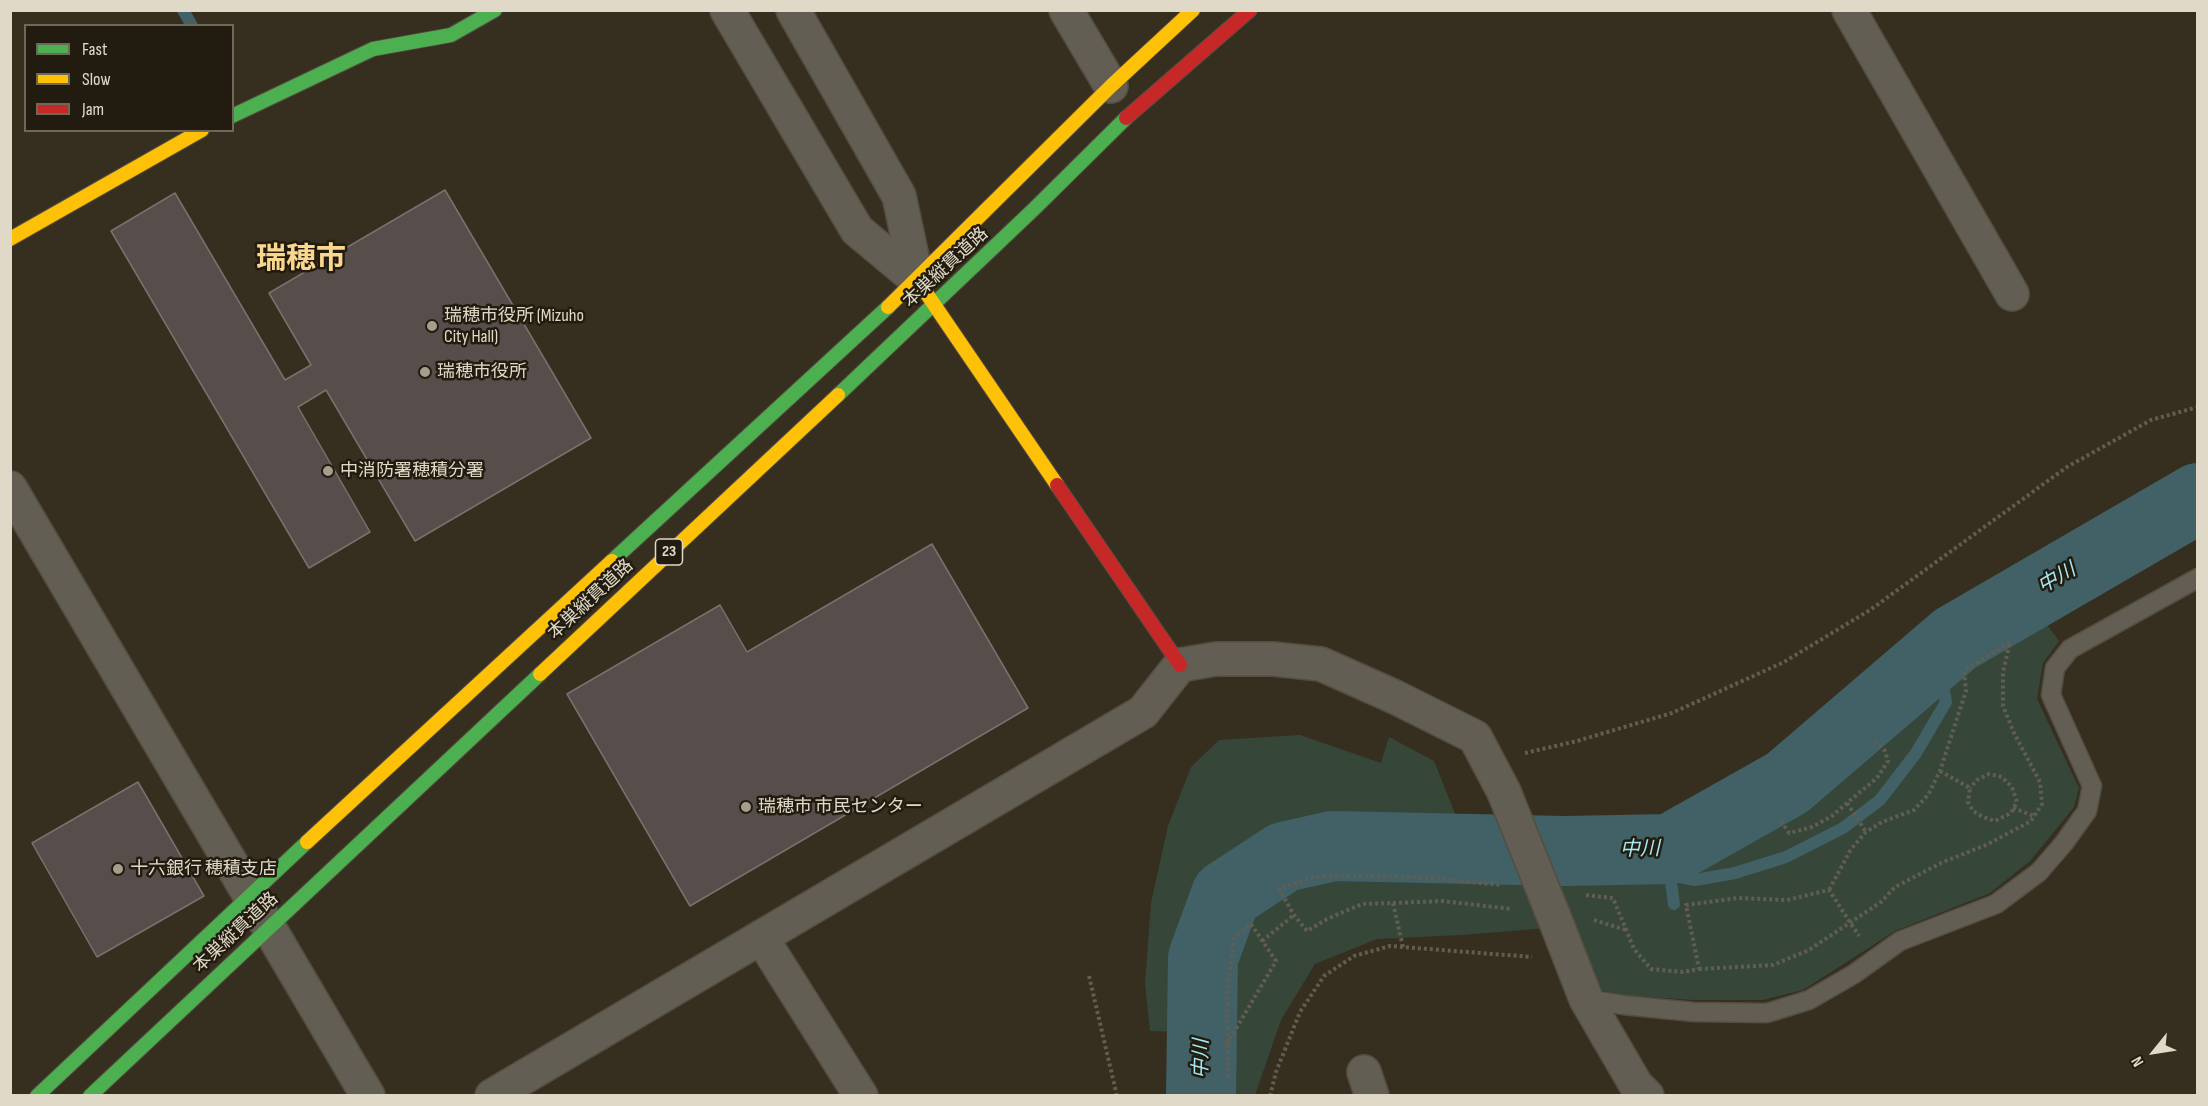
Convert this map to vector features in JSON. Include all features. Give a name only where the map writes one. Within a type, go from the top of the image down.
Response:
[{"type":"main road","points":[[234,115],[373,49],[451,35],[495,10]]},
{"type":"main road","name":"本巣縦貫道路","points":[[90,1095],[268,927],[926,292],[1111,86],[1193,10]]},
{"type":"main road","name":"本巣縦貫道路","points":[[37,1095],[250,895],[926,292],[1034,209],[1132,112],[1241,19]]},
{"type":"main road","points":[[10,239],[198,132]]},
{"type":"main road","points":[[926,292],[1180,665]]},
{"type":"street","points":[[727,10],[857,230],[926,292]]},
{"type":"street","points":[[793,10],[899,196],[926,292]]},
{"type":"street","points":[[1066,10],[1111,86]]},
{"type":"street","points":[[1241,19],[1269,10]]},
{"type":"street","points":[[1849,10],[2012,294]]},
{"type":"street","points":[[10,488],[369,1095]]},
{"type":"street","points":[[492,1095],[1143,712],[1180,665],[1216,659],[1273,659],[1321,664],[1395,697],[1475,737],[1504,792],[1586,999],[1636,1085],[1647,1095]]},
{"type":"street","points":[[761,937],[861,1095]]},
{"type":"lane","points":[[1586,999],[1694,1012],[1767,1013],[1809,1000],[1854,974],[1900,941],[1996,904],[2039,872],[2087,811],[2092,786],[2051,695],[2055,668],[2070,649],[2198,578]]},
{"type":"path","points":[[1487,761],[1577,741],[1672,713],[1784,662],[1870,610],[2067,467],[2151,420],[2198,407]]},
{"type":"path","points":[[1577,894],[1613,898],[1634,949],[1651,969],[1682,972],[1773,965],[1809,950],[1851,924],[1881,902],[1895,887],[1941,863],[1988,844],[2031,821],[2042,804],[2040,782],[2014,733],[2003,706],[2003,672],[2010,642],[1964,671],[1966,691],[1940,771],[1928,795],[1914,810],[1882,822],[1866,832],[1851,849],[1829,890],[1787,900],[1738,898],[1686,905],[1699,969]]},
{"type":"path","points":[[1781,821],[1789,833],[1812,827],[1832,816],[1877,778],[1888,761],[1885,751],[1876,741]]},
{"type":"path","points":[[1940,771],[1970,788]]},
{"type":"path","points":[[1989,774],[2002,777],[2012,787],[2017,802],[2011,813],[1995,821],[1973,811],[1968,802],[1970,788],[1977,780],[1989,774]]},
{"type":"path","points":[[1847,803],[1866,832]]},
{"type":"path","points":[[2013,808],[2034,816]]},
{"type":"path","points":[[1403,947],[1393,903],[1362,904],[1327,919],[1307,931],[1294,915],[1280,889],[1313,877],[1417,878],[1506,886]]},
{"type":"path","points":[[1829,890],[1874,959]]},
{"type":"path","points":[[1262,941],[1294,915]]},
{"type":"path","points":[[1227,1044],[1276,961],[1251,924],[1234,938],[1227,998],[1227,1044],[1228,1077]]},
{"type":"path","points":[[1270,1095],[1276,1072],[1300,1012],[1324,976],[1354,956],[1390,946],[1570,960]]},
{"type":"path","points":[[1089,976],[1118,1095]]},
{"type":"green space","points":[[2035,609],[2059,641],[2043,663],[2037,699],[2079,788],[2074,807],[2030,861],[1990,893],[1895,931],[1803,990],[1763,1000],[1694,1000],[1621,995],[1599,990],[1573,926],[1377,939],[1315,964],[1281,1020],[1255,1095],[1181,1089],[1182,1032],[1150,1031],[1145,983],[1151,903],[1168,826],[1191,767],[1219,740],[1300,735],[1381,763],[1389,737],[1434,761],[1478,871],[1559,876],[1655,871],[1707,856],[1805,799],[1933,682]]},
{"type":"building","name":"瑞穂市役所","points":[[445,190],[591,438],[415,541],[326,390],[298,407],[370,532],[309,568],[111,231],[175,193],[285,380],[311,365],[269,293]]},
{"type":"building","name":"瑞穂市 市民センター","points":[[932,544],[1028,708],[690,906],[567,694],[720,605],[747,652]]},
{"type":"building","name":"十六銀行 穂積支店","points":[[138,782],[204,896],[97,957],[32,843]]},
{"type":"waterway","points":[[183,10],[191,24]]},
{"type":"waterway","name":"中川","points":[[1201,1096],[1203,958],[1226,895],[1284,857],[1333,846],[1565,851],[1670,849],[1787,783],[1955,639],[2198,498]]},
{"type":"waterway","points":[[1674,904],[1670,875],[1695,880],[1735,873],[1786,857],[1843,828],[1880,800],[1916,753],[1946,702],[1937,654]]},
{"type":"traffic: fast","points":[[234,115],[373,49],[451,35],[495,10]]},
{"type":"traffic: fast","points":[[838,395],[1034,209],[1126,118]]},
{"type":"traffic: fast","points":[[612,561],[888,307]]},
{"type":"traffic: fast","points":[[90,1096],[540,674]]},
{"type":"traffic: fast","points":[[37,1096],[307,842]]},
{"type":"traffic: slow","points":[[888,307],[1111,86],[1193,10]]},
{"type":"traffic: slow","points":[[10,239],[198,132]]},
{"type":"traffic: slow","points":[[918,281],[1057,485]]},
{"type":"traffic: slow","points":[[540,674],[838,395]]},
{"type":"traffic: slow","points":[[307,842],[612,561]]},
{"type":"traffic: jam","points":[[1126,118],[1250,10]]},
{"type":"traffic: jam","points":[[1057,485],[1180,665]]},
{"type":"place","name":"瑞穂市役所 (Mizuho City Hall)","points":[[432,326]]},
{"type":"place","name":"瑞穂市役所","points":[[425,372]]},
{"type":"place","name":"中消防署穂積分署","points":[[328,471]]},
{"type":"place","name":"瑞穂市 市民センター","points":[[746,807]]},
{"type":"place","name":"十六銀行 穂積支店","points":[[118,869]]},
{"type":"district","name":"瑞穂市","points":[[301,260]]}]
